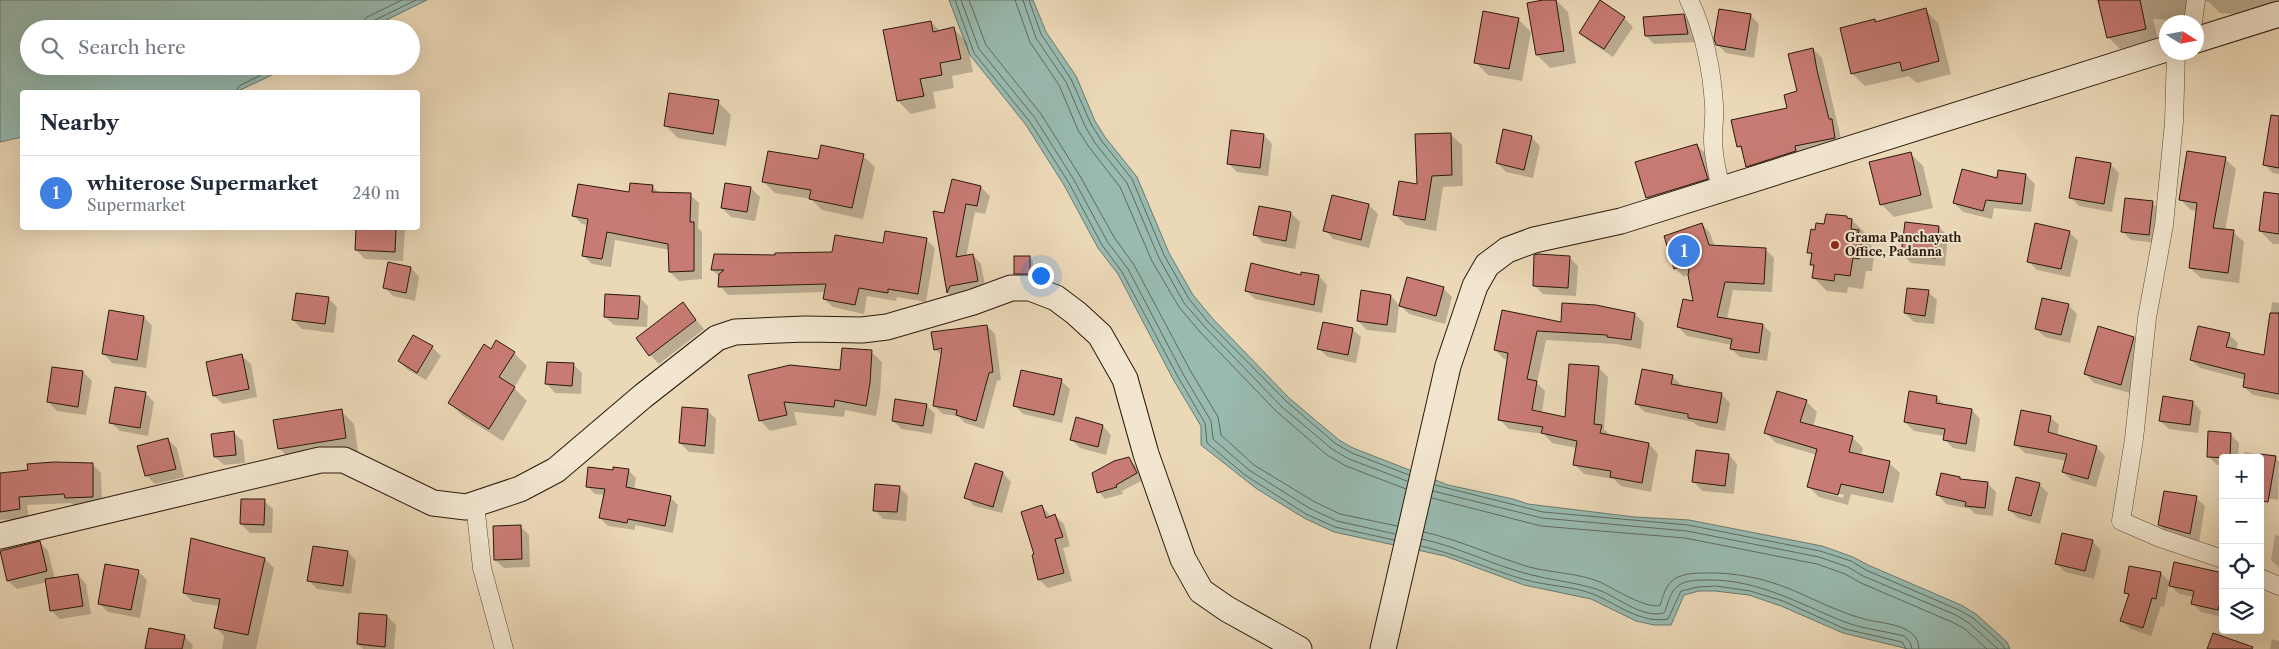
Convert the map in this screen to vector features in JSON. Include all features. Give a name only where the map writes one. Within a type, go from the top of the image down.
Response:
[{"type":"main road","points":[[2204,37],[2279,14]]},
{"type":"main road","points":[[1383,649],[1448,366],[1475,286],[1487,265],[1507,250],[1534,240],[1621,221],[2159,51]]},
{"type":"main road","points":[[0,536],[320,460],[344,460],[433,503],[466,507],[520,489],[556,470],[643,396],[718,338],[735,332],[805,329],[862,330],[887,327],[973,302],[1011,288],[1030,288],[1056,298],[1100,335],[1125,379],[1146,454],[1183,560],[1201,591],[1227,609],[1299,649]]},
{"type":"street","points":[[1689,0],[1698,18],[1705,47],[1714,104],[1713,139],[1715,166],[1721,189]]},
{"type":"street","points":[[2194,15],[2196,0]]},
{"type":"street","points":[[2176,60],[2174,122],[2164,225],[2147,318],[2134,439],[2121,521],[2160,538],[2219,558]]},
{"type":"street","points":[[475,504],[482,568],[504,649]]},
{"type":"street","points":[[2264,580],[2279,586]]},
{"type":"water","points":[[0,0],[427,0],[386,20],[20,20],[20,75],[272,75],[240,90],[20,90],[20,137],[0,142]]},
{"type":"water","points":[[949,0],[1033,0],[1046,32],[1076,76],[1095,121],[1105,137],[1137,177],[1169,253],[1193,295],[1213,319],[1289,398],[1339,440],[1353,448],[1448,485],[1528,504],[1635,517],[1689,520],[1822,546],[1853,557],[1961,605],[1976,614],[2007,642],[2010,649],[1908,649],[1843,633],[1781,606],[1749,595],[1715,591],[1699,591],[1684,595],[1671,625],[1654,625],[1636,621],[1591,599],[1524,585],[1445,556],[1334,532],[1304,518],[1257,489],[1201,445],[1201,426],[1173,379],[1118,274],[1098,248],[1064,185],[1026,125],[970,55]]},
{"type":"building","points":[[1556,0],[1564,51],[1536,55],[1527,3]]},
{"type":"building","points":[[1600,0],[1625,17],[1604,49],[1579,33]]},
{"type":"building","points":[[2098,0],[2140,0],[2146,29],[2107,38]]},
{"type":"building","points":[[1926,8],[1939,61],[1902,71],[1900,62],[1851,74],[1840,28],[1875,19],[1875,22]]},
{"type":"building","points":[[1719,9],[1751,14],[1745,50],[1716,45],[1714,39]]},
{"type":"building","points":[[1483,11],[1519,18],[1509,69],[1474,63]]},
{"type":"building","points":[[1684,14],[1688,34],[1645,36],[1643,17]]},
{"type":"building","points":[[931,21],[933,32],[954,27],[961,59],[940,63],[942,75],[920,79],[924,96],[897,101],[883,30]]},
{"type":"building","points":[[1813,48],[1829,119],[1832,119],[1835,138],[1795,146],[1796,151],[1746,167],[1741,146],[1737,147],[1731,120],[1787,108],[1784,95],[1797,91],[1788,54]]},
{"type":"building","points":[[669,93],[719,100],[713,134],[664,126]]},
{"type":"building","points":[[2271,115],[2279,116],[2279,168],[2263,165]]},
{"type":"building","points":[[1503,129],[1532,136],[1524,170],[1496,163]]},
{"type":"building","points":[[1231,130],[1264,134],[1260,168],[1227,164]]},
{"type":"building","points":[[1451,133],[1452,175],[1432,176],[1425,220],[1393,215],[1399,181],[1417,184],[1415,134]]},
{"type":"building","points":[[1697,144],[1708,179],[1646,198],[1635,162]]},
{"type":"building","points":[[821,145],[864,154],[852,208],[809,199],[811,190],[762,182],[768,151],[818,159]]},
{"type":"building","points":[[2187,151],[2226,157],[2213,228],[2234,230],[2228,273],[2189,268],[2197,203],[2179,200]]},
{"type":"building","points":[[1911,152],[1921,195],[1880,205],[1869,162]]},
{"type":"building","points":[[2076,157],[2111,163],[2104,204],[2069,198]]},
{"type":"building","points":[[1962,169],[1997,178],[1998,170],[2026,174],[2022,204],[1986,200],[1983,211],[1953,203]]},
{"type":"building","points":[[952,179],[981,186],[977,206],[966,204],[956,257],[973,254],[978,281],[950,286],[947,293],[933,211],[944,213]]},
{"type":"building","points":[[630,183],[653,185],[652,192],[691,193],[690,222],[694,222],[694,271],[669,272],[668,244],[607,232],[602,259],[582,256],[588,219],[572,216],[578,184],[629,192]]},
{"type":"building","points":[[725,183],[751,187],[747,212],[721,208]]},
{"type":"building","points":[[2264,192],[2279,194],[2279,234],[2259,231]]},
{"type":"building","points":[[1332,195],[1369,204],[1361,240],[1323,231]]},
{"type":"building","points":[[2125,198],[2153,201],[2149,235],[2121,232]]},
{"type":"building","points":[[1259,206],[1291,212],[1286,241],[1253,235]]},
{"type":"building","name":"Grama Panchayath Office, Padanna","points":[[1826,214],[1847,216],[1847,218],[1852,219],[1851,229],[1859,230],[1858,236],[1862,237],[1859,259],[1853,258],[1850,276],[1835,274],[1834,281],[1812,278],[1814,265],[1810,265],[1812,253],[1807,253],[1811,229],[1815,230],[1816,223],[1824,224]]},
{"type":"building","points":[[1905,222],[1939,226],[1936,258],[1901,255]]},
{"type":"building","points":[[1702,223],[1709,245],[1766,248],[1764,284],[1725,282],[1717,317],[1763,324],[1759,353],[1730,349],[1732,339],[1677,327],[1683,299],[1693,301],[1688,275],[1690,263],[1674,269],[1664,236]]},
{"type":"building","points":[[2035,223],[2070,231],[2061,269],[2027,262]]},
{"type":"building","points":[[356,230],[396,230],[395,252],[355,250]]},
{"type":"building","points":[[885,231],[927,238],[918,294],[888,289],[888,293],[859,288],[855,305],[823,299],[826,284],[718,287],[719,274],[724,270],[711,270],[714,254],[775,255],[775,253],[832,252],[835,235],[883,243]]},
{"type":"building","points":[[1534,255],[1570,256],[1568,288],[1533,286]]},
{"type":"building","points":[[1014,256],[1030,256],[1030,274],[1014,274]]},
{"type":"building","points":[[388,262],[411,267],[406,293],[383,288]]},
{"type":"building","points":[[1251,263],[1301,275],[1301,272],[1319,275],[1314,305],[1245,291]]},
{"type":"building","points":[[1407,277],[1444,287],[1436,316],[1399,306]]},
{"type":"building","points":[[1907,288],[1929,290],[1925,316],[1904,313]]},
{"type":"building","points":[[1361,290],[1391,295],[1387,325],[1357,321]]},
{"type":"building","points":[[296,293],[329,297],[325,324],[292,320]]},
{"type":"building","points":[[605,294],[640,296],[638,319],[604,317]]},
{"type":"building","points":[[2042,298],[2069,304],[2061,335],[2035,329]]},
{"type":"building","points":[[683,302],[696,320],[649,356],[636,338]]},
{"type":"building","points":[[1562,303],[1596,305],[1635,313],[1631,340],[1607,337],[1607,335],[1537,331],[1527,379],[1537,381],[1532,410],[1565,417],[1569,364],[1599,366],[1594,424],[1602,425],[1600,433],[1649,443],[1642,483],[1610,477],[1611,471],[1573,465],[1577,441],[1541,433],[1543,427],[1498,420],[1508,353],[1494,350],[1502,310],[1561,322]]},
{"type":"building","points":[[109,310],[144,316],[137,360],[102,354]]},
{"type":"building","points":[[2270,313],[2279,313],[2279,394],[2243,387],[2245,374],[2190,360],[2198,326],[2230,333],[2226,347],[2264,355]]},
{"type":"building","points":[[1323,322],[1353,328],[1348,355],[1317,349]]},
{"type":"building","points":[[987,325],[993,372],[989,373],[976,421],[956,415],[957,410],[933,406],[942,348],[934,350],[931,332]]},
{"type":"building","points":[[2098,326],[2134,337],[2121,385],[2084,374]]},
{"type":"building","points":[[413,335],[433,346],[417,373],[398,361]]},
{"type":"building","points":[[496,340],[515,352],[499,377],[515,387],[489,429],[448,403],[484,344],[491,349]]},
{"type":"building","points":[[842,348],[872,350],[870,383],[866,406],[835,400],[834,407],[784,402],[787,415],[759,421],[748,375],[790,365],[840,370]]},
{"type":"building","points":[[242,354],[249,389],[213,396],[206,362]]},
{"type":"building","points":[[547,362],[574,363],[572,386],[545,384]]},
{"type":"building","points":[[52,367],[83,371],[78,407],[47,402]]},
{"type":"building","points":[[1642,369],[1673,375],[1671,384],[1722,393],[1717,423],[1688,418],[1688,414],[1635,404]]},
{"type":"building","points":[[1021,370],[1062,379],[1054,415],[1013,406]]},
{"type":"building","points":[[115,387],[146,392],[140,428],[109,423]]},
{"type":"building","points":[[1777,391],[1807,400],[1800,422],[1853,436],[1849,452],[1890,461],[1883,493],[1841,484],[1838,495],[1807,487],[1817,449],[1764,433]]},
{"type":"building","points":[[1909,391],[1937,396],[1936,403],[1972,409],[1966,444],[1943,440],[1945,429],[1904,422]]},
{"type":"building","points":[[2163,396],[2193,401],[2190,425],[2159,421]]},
{"type":"building","points":[[895,399],[927,404],[923,426],[892,421]]},
{"type":"building","points":[[682,407],[708,409],[705,446],[679,443]]},
{"type":"building","points":[[342,409],[346,438],[278,449],[273,420]]},
{"type":"building","points":[[2021,410],[2051,416],[2048,432],[2097,446],[2088,479],[2062,472],[2067,454],[2014,445]]},
{"type":"building","points":[[1076,417],[1103,425],[1098,447],[1070,440]]},
{"type":"building","points":[[234,431],[236,455],[214,457],[211,434]]},
{"type":"building","points":[[2208,431],[2231,433],[2230,454],[2219,454],[2219,458],[2207,457]]},
{"type":"building","points":[[168,438],[176,469],[145,476],[137,446]]},
{"type":"building","points":[[1696,450],[1729,454],[1725,486],[1692,482]]},
{"type":"building","points":[[2264,454],[2276,456],[2268,502],[2264,502]]},
{"type":"building","points":[[1129,457],[1137,473],[1116,485],[1117,487],[1097,493],[1092,473],[1114,461]]},
{"type":"building","points":[[54,462],[93,463],[93,497],[65,498],[64,494],[19,497],[20,509],[0,512],[0,473],[28,470],[27,464]]},
{"type":"building","points":[[975,463],[1003,472],[993,507],[964,498]]},
{"type":"building","points":[[588,467],[613,470],[613,467],[629,469],[626,487],[671,496],[665,526],[628,519],[627,523],[599,518],[605,489],[586,487]]},
{"type":"building","points":[[1941,473],[1960,477],[1960,479],[1988,482],[1985,508],[1965,506],[1966,502],[1936,495]]},
{"type":"building","points":[[2016,477],[2040,483],[2031,516],[2008,510]]},
{"type":"building","points":[[875,484],[900,486],[897,512],[873,511]]},
{"type":"building","points":[[2164,491],[2197,496],[2190,534],[2158,525]]},
{"type":"building","points":[[241,499],[265,499],[264,525],[240,524]]},
{"type":"building","points":[[1042,505],[1046,518],[1055,514],[1063,537],[1055,539],[1064,573],[1038,580],[1032,555],[1034,554],[1021,512]]},
{"type":"building","points":[[521,525],[522,559],[494,560],[493,526]]},
{"type":"building","points":[[2062,533],[2093,540],[2085,571],[2055,564]]},
{"type":"building","points":[[191,538],[265,558],[248,635],[214,628],[220,599],[183,593]]},
{"type":"building","points":[[40,541],[47,571],[7,581],[0,551]]},
{"type":"building","points":[[313,546],[348,551],[343,586],[307,581]]},
{"type":"building","points":[[2174,562],[2219,572],[2218,610],[2191,604],[2194,591],[2169,586]]},
{"type":"building","points":[[105,564],[139,570],[131,610],[98,604]]},
{"type":"building","points":[[2129,566],[2161,572],[2156,599],[2152,598],[2143,628],[2120,621],[2129,594],[2124,593]]},
{"type":"building","points":[[78,574],[83,606],[50,611],[45,579]]},
{"type":"building","points":[[359,613],[387,615],[385,647],[357,644]]},
{"type":"building","points":[[149,628],[185,635],[182,649],[145,649]]},
{"type":"building","points":[[2213,633],[2253,647],[2252,649],[2207,649]]},
{"type":"place","name":"Grama Panchayath Office, Padanna","points":[[1835,245]]},
{"type":"place","name":"whiterose Supermarket","points":[[1684,251]]}]
